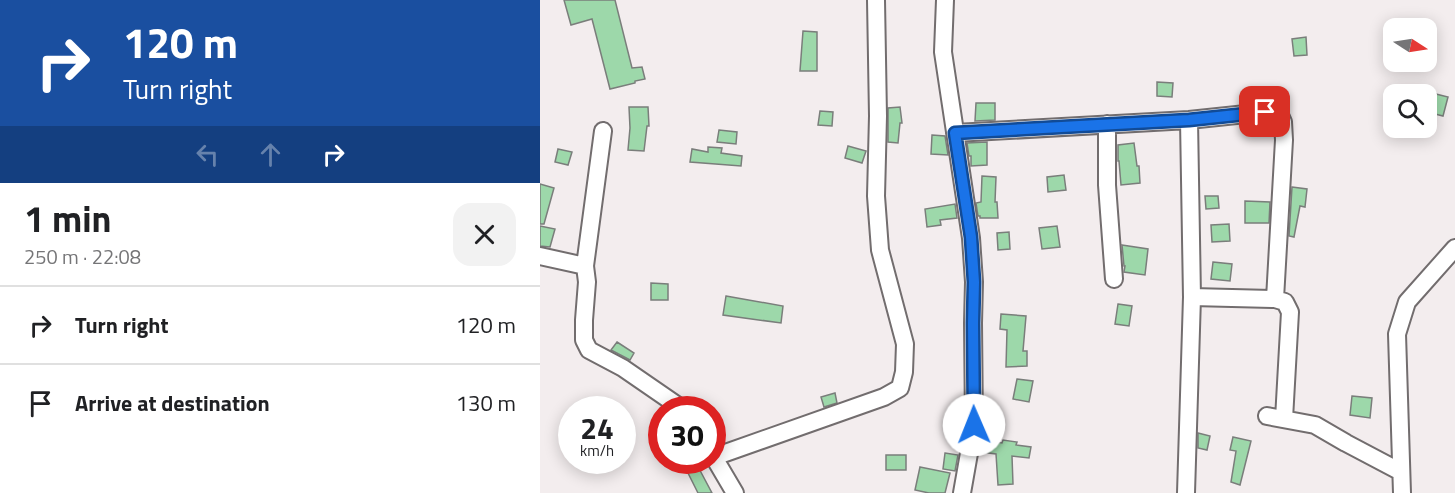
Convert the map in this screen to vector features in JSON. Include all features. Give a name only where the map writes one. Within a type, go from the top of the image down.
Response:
[{"type":"street","points":[[726,451],[884,397],[900,388],[904,372],[905,344],[880,250],[876,196],[878,116],[876,0]]},
{"type":"street","points":[[945,0],[943,52],[971,237],[974,282],[974,425],[962,493]]},
{"type":"street","points":[[955,133],[1189,120],[1265,112],[1280,113],[1284,140],[1275,299]]},
{"type":"street","points":[[1186,493],[1192,297],[1189,120]]},
{"type":"street","points":[[1107,124],[1107,185],[1114,279]]},
{"type":"street","points":[[603,131],[585,266],[587,282],[584,340],[589,350],[623,368],[664,396]]},
{"type":"street","points":[[1402,493],[1397,334],[1407,302],[1455,248]]},
{"type":"street","points":[[540,256],[585,266]]},
{"type":"street","points":[[1192,297],[1275,299],[1285,302],[1290,312],[1284,419]]},
{"type":"street","points":[[1267,416],[1315,425],[1401,472]]},
{"type":"street","points":[[724,474],[735,493]]},
{"type":"building","points":[[564,0],[615,0],[632,68],[642,67],[645,79],[610,89],[592,19],[571,25]]},
{"type":"building","points":[[803,31],[817,32],[817,71],[800,71]]},
{"type":"building","points":[[1306,37],[1307,55],[1294,56],[1292,39]]},
{"type":"building","points":[[1157,82],[1173,83],[1172,97],[1157,96]]},
{"type":"building","points":[[1437,94],[1448,97],[1443,116],[1437,114]]},
{"type":"building","points":[[976,103],[995,103],[995,120],[975,121]]},
{"type":"building","points":[[629,107],[648,107],[649,126],[647,126],[644,151],[628,150]]},
{"type":"building","points":[[900,107],[902,123],[900,123],[898,143],[888,142],[888,108]]},
{"type":"building","points":[[820,111],[833,112],[832,126],[818,125]]},
{"type":"building","points":[[719,130],[737,132],[736,144],[717,142]]},
{"type":"building","points":[[932,135],[945,136],[948,155],[931,154]]},
{"type":"building","points":[[987,142],[987,165],[971,166],[967,143]]},
{"type":"building","points":[[1134,143],[1140,183],[1121,185],[1118,145]]},
{"type":"building","points":[[848,146],[866,151],[862,163],[845,158]]},
{"type":"building","points":[[708,147],[722,148],[721,153],[742,156],[741,166],[690,162],[692,149],[708,152]]},
{"type":"building","points":[[558,149],[572,152],[568,165],[555,162]]},
{"type":"building","points":[[1064,175],[1066,190],[1048,192],[1047,177]]},
{"type":"building","points":[[982,176],[996,177],[995,202],[997,202],[998,218],[978,216],[976,203],[981,202]]},
{"type":"building","points":[[540,184],[554,188],[544,224],[540,224]]},
{"type":"building","points":[[1292,187],[1307,189],[1305,207],[1300,206],[1294,237],[1289,236]]},
{"type":"building","points":[[1205,196],[1218,196],[1219,208],[1206,209]]},
{"type":"building","points":[[1245,201],[1270,202],[1269,223],[1245,223]]},
{"type":"building","points":[[955,204],[957,218],[940,220],[941,225],[927,227],[925,209]]},
{"type":"building","points":[[1229,224],[1230,241],[1212,242],[1211,225]]},
{"type":"building","points":[[540,226],[555,229],[550,247],[540,246]]},
{"type":"building","points":[[1057,226],[1060,247],[1042,249],[1039,228]]},
{"type":"building","points":[[1009,232],[1010,249],[998,250],[997,233]]},
{"type":"building","points":[[1122,245],[1148,249],[1145,275],[1124,272]]},
{"type":"building","points":[[1213,262],[1232,264],[1230,281],[1211,279]]},
{"type":"building","points":[[651,283],[668,284],[668,300],[651,300]]},
{"type":"building","points":[[726,296],[783,306],[781,323],[723,315]]},
{"type":"building","points":[[1118,304],[1132,306],[1129,326],[1115,324]]},
{"type":"building","points":[[1001,314],[1026,316],[1023,351],[1027,351],[1027,366],[1006,367],[1007,330],[1000,329]]},
{"type":"building","points":[[617,342],[634,353],[630,360],[611,350]]},
{"type":"building","points":[[1017,379],[1033,381],[1029,402],[1013,399]]},
{"type":"building","points":[[835,393],[837,403],[824,407],[821,397]]},
{"type":"building","points":[[1352,396],[1372,398],[1370,418],[1350,415]]},
{"type":"building","points":[[1198,433],[1210,436],[1207,450],[1198,448]]},
{"type":"building","points":[[1233,437],[1251,441],[1240,485],[1231,482],[1236,451],[1230,450]]},
{"type":"building","points":[[983,440],[1002,443],[1003,440],[1017,442],[1016,445],[1031,447],[1029,458],[1012,456],[1013,484],[998,485],[996,454],[981,452]]},
{"type":"building","points":[[945,453],[958,455],[955,471],[943,469]]},
{"type":"building","points":[[886,455],[906,455],[906,470],[886,470]]},
{"type":"building","points":[[920,467],[950,473],[945,493],[915,490]]},
{"type":"building","points":[[688,474],[702,474],[712,493],[698,493]]},
{"type":"route","points":[[974,425],[974,282],[971,237],[955,133],[1189,120],[1265,112]]}]
